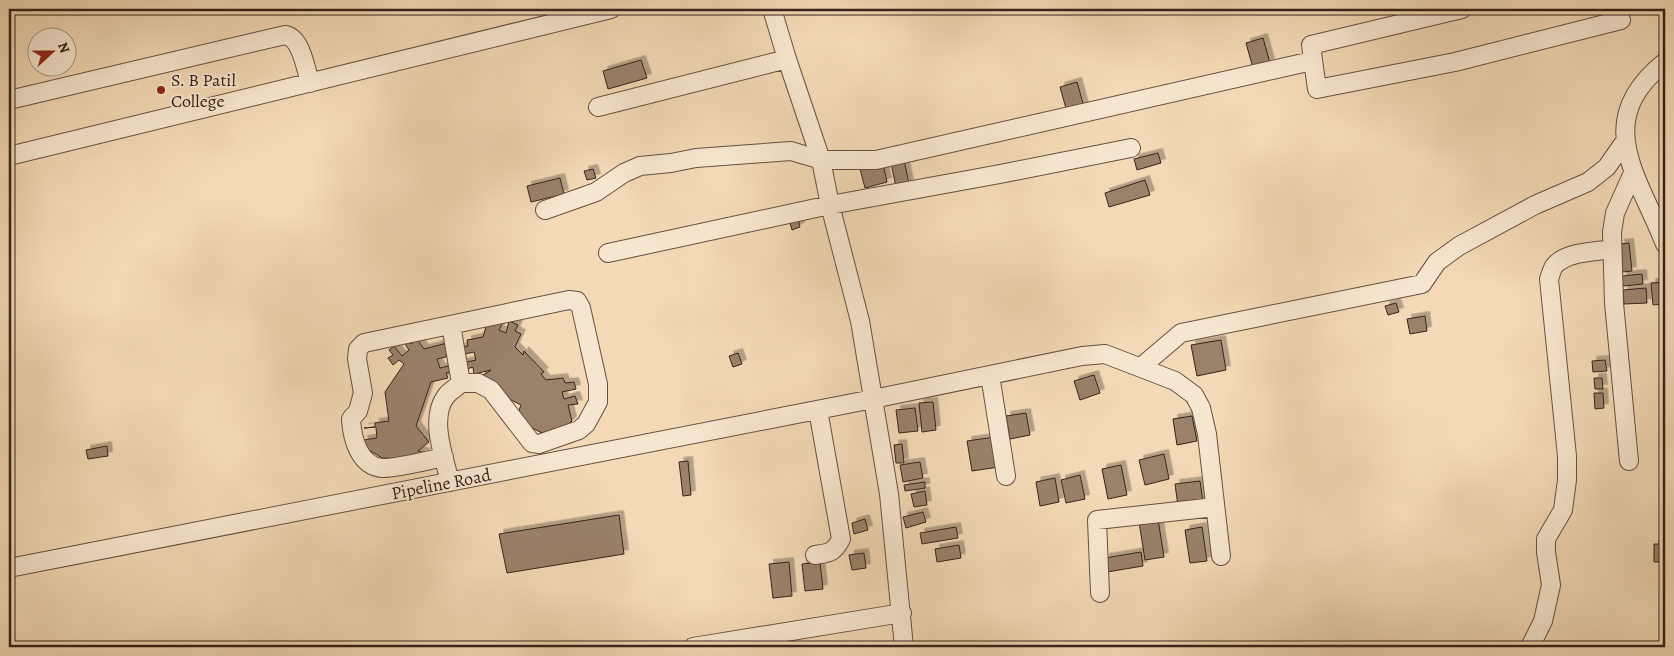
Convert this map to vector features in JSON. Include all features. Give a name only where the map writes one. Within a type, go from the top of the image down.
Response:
[{"type":"street","points":[[9,156],[611,9]]},
{"type":"street","points":[[772,9],[821,160],[830,205],[860,321],[889,494],[904,647]]},
{"type":"street","points":[[1462,9],[1311,46],[1317,89],[1455,62],[1621,20],[1618,9]]},
{"type":"street","points":[[9,100],[285,35],[295,40],[310,83]]},
{"type":"street","points":[[598,107],[787,60]]},
{"type":"street","points":[[545,210],[596,192],[624,173],[640,166],[696,158],[791,151],[821,160],[876,160],[1312,61]]},
{"type":"street","points":[[1665,62],[1652,73],[1636,94],[1626,114],[1625,141],[1633,173],[1665,244]]},
{"type":"street","points":[[1142,367],[1181,333],[1422,284],[1437,262],[1459,246],[1536,205],[1588,182],[1607,168],[1625,141]]},
{"type":"street","points":[[608,252],[830,205],[1131,148]]},
{"type":"street","points":[[1629,461],[1614,303],[1612,232],[1615,213],[1633,173]]},
{"type":"street","points":[[1530,647],[1543,621],[1551,585],[1546,539],[1563,510],[1567,480],[1567,456],[1549,279],[1553,266],[1561,259],[1575,254],[1612,250]]},
{"type":"street","points":[[444,457],[382,468],[370,464],[359,453],[352,432],[351,419],[358,411],[363,393],[357,359],[358,349],[364,343],[569,300],[576,301],[581,308],[598,384],[598,402],[586,424],[579,430],[539,444],[532,443],[491,390],[478,383],[461,383],[446,396],[438,416],[439,435],[450,482]]},
{"type":"street","points":[[451,325],[461,383]]},
{"type":"street","name":"Pipeline Road","points":[[9,568],[818,410],[1082,356],[1105,354],[1175,381],[1194,395],[1201,408],[1207,434],[1221,556]]},
{"type":"street","points":[[990,375],[1006,476]]},
{"type":"street","points":[[814,555],[829,553],[836,548],[841,540],[818,410]]},
{"type":"street","points":[[1100,593],[1097,520],[1215,507]]},
{"type":"street","points":[[693,647],[902,613]]},
{"type":"building","points":[[1263,38],[1270,63],[1253,68],[1246,43]]},
{"type":"building","points":[[641,60],[647,78],[608,89],[603,71]]},
{"type":"building","points":[[1077,82],[1084,107],[1067,112],[1060,87]]},
{"type":"building","points":[[1158,153],[1161,163],[1137,170],[1134,159]]},
{"type":"building","points":[[904,160],[909,184],[896,187],[891,163]]},
{"type":"building","points":[[883,164],[887,182],[865,188],[860,169]]},
{"type":"building","points":[[593,169],[596,178],[587,180],[584,171]]},
{"type":"building","points":[[560,178],[564,194],[531,202],[527,186]]},
{"type":"building","points":[[1145,180],[1150,195],[1109,207],[1105,193]]},
{"type":"building","points":[[798,218],[800,227],[792,230],[789,220]]},
{"type":"building","points":[[1629,243],[1632,271],[1622,272],[1620,244]]},
{"type":"building","points":[[1642,274],[1643,284],[1623,286],[1622,276]]},
{"type":"building","points":[[1665,282],[1665,304],[1653,305],[1651,283]]},
{"type":"building","points":[[1646,288],[1647,303],[1624,304],[1623,290]]},
{"type":"building","points":[[1396,303],[1399,312],[1388,315],[1385,306]]},
{"type":"building","points":[[1425,316],[1427,331],[1410,334],[1407,319]]},
{"type":"building","points":[[496,320],[503,322],[499,330],[506,333],[509,321],[518,325],[515,331],[521,334],[515,347],[523,355],[524,351],[544,372],[541,374],[546,380],[563,378],[565,383],[574,382],[576,389],[562,392],[564,399],[575,396],[578,404],[568,405],[572,421],[555,434],[546,435],[516,418],[521,405],[511,400],[497,384],[480,377],[491,370],[474,374],[473,367],[464,370],[462,363],[476,360],[474,352],[460,355],[460,348],[468,346],[467,340],[483,337],[487,323],[493,326]]},
{"type":"building","points":[[407,338],[411,344],[417,339],[424,349],[447,343],[450,356],[437,359],[440,368],[453,365],[454,371],[446,373],[448,378],[431,382],[416,426],[429,442],[418,451],[426,453],[405,459],[382,458],[364,447],[363,440],[377,438],[376,427],[364,428],[375,427],[375,423],[389,421],[385,392],[404,364],[399,360],[393,365],[388,358],[393,355],[389,350],[394,346],[402,356],[409,350],[403,341]]},
{"type":"building","points":[[1221,340],[1226,370],[1197,376],[1191,345]]},
{"type":"building","points":[[738,353],[742,364],[733,367],[729,356]]},
{"type":"building","points":[[1605,360],[1607,371],[1593,372],[1592,361]]},
{"type":"building","points":[[1094,375],[1100,393],[1080,400],[1074,381]]},
{"type":"building","points":[[1594,378],[1602,378],[1603,389],[1595,389]]},
{"type":"building","points":[[1594,393],[1603,393],[1604,408],[1595,409]]},
{"type":"building","points":[[933,402],[936,430],[922,432],[919,403]]},
{"type":"building","points":[[915,408],[918,431],[899,433],[896,410]]},
{"type":"building","points":[[1026,413],[1030,435],[1010,439],[1006,416]]},
{"type":"building","points":[[1192,416],[1197,441],[1177,445],[1173,419]]},
{"type":"building","points":[[995,437],[999,467],[972,471],[967,441]]},
{"type":"building","points":[[902,444],[904,463],[896,463],[894,445]]},
{"type":"building","points":[[107,446],[108,456],[88,459],[86,450]]},
{"type":"building","points":[[1164,454],[1169,479],[1145,485],[1139,460]]},
{"type":"building","points":[[688,461],[691,495],[683,496],[679,462]]},
{"type":"building","points":[[920,462],[923,478],[903,482],[900,465]]},
{"type":"building","points":[[1121,465],[1127,495],[1108,499],[1102,469]]},
{"type":"building","points":[[1080,475],[1085,499],[1066,503],[1061,480]]},
{"type":"building","points":[[1055,478],[1059,502],[1040,506],[1036,482]]},
{"type":"building","points":[[1200,481],[1203,503],[1178,506],[1175,484]]},
{"type":"building","points":[[925,482],[925,488],[905,491],[904,485]]},
{"type":"building","points":[[925,491],[927,505],[914,507],[911,494]]},
{"type":"building","points":[[923,512],[926,522],[906,528],[903,517]]},
{"type":"building","points":[[619,515],[624,554],[507,573],[499,534]]},
{"type":"building","points":[[865,519],[868,530],[854,534],[852,523]]},
{"type":"building","points":[[1158,519],[1164,557],[1145,560],[1139,522]]},
{"type":"building","points":[[956,527],[958,538],[922,544],[920,533]]},
{"type":"building","points":[[1202,527],[1207,561],[1190,563],[1185,530]]},
{"type":"building","points":[[1654,544],[1665,544],[1665,562],[1654,562]]},
{"type":"building","points":[[959,545],[961,558],[937,562],[935,549]]},
{"type":"building","points":[[1141,552],[1143,566],[1107,572],[1105,558]]},
{"type":"building","points":[[864,553],[866,568],[852,570],[849,555]]},
{"type":"building","points":[[789,562],[792,596],[773,598],[769,564]]},
{"type":"building","points":[[820,562],[823,589],[805,591],[802,564]]},
{"type":"place","name":"S. B Patil College","points":[[161,90]]}]
